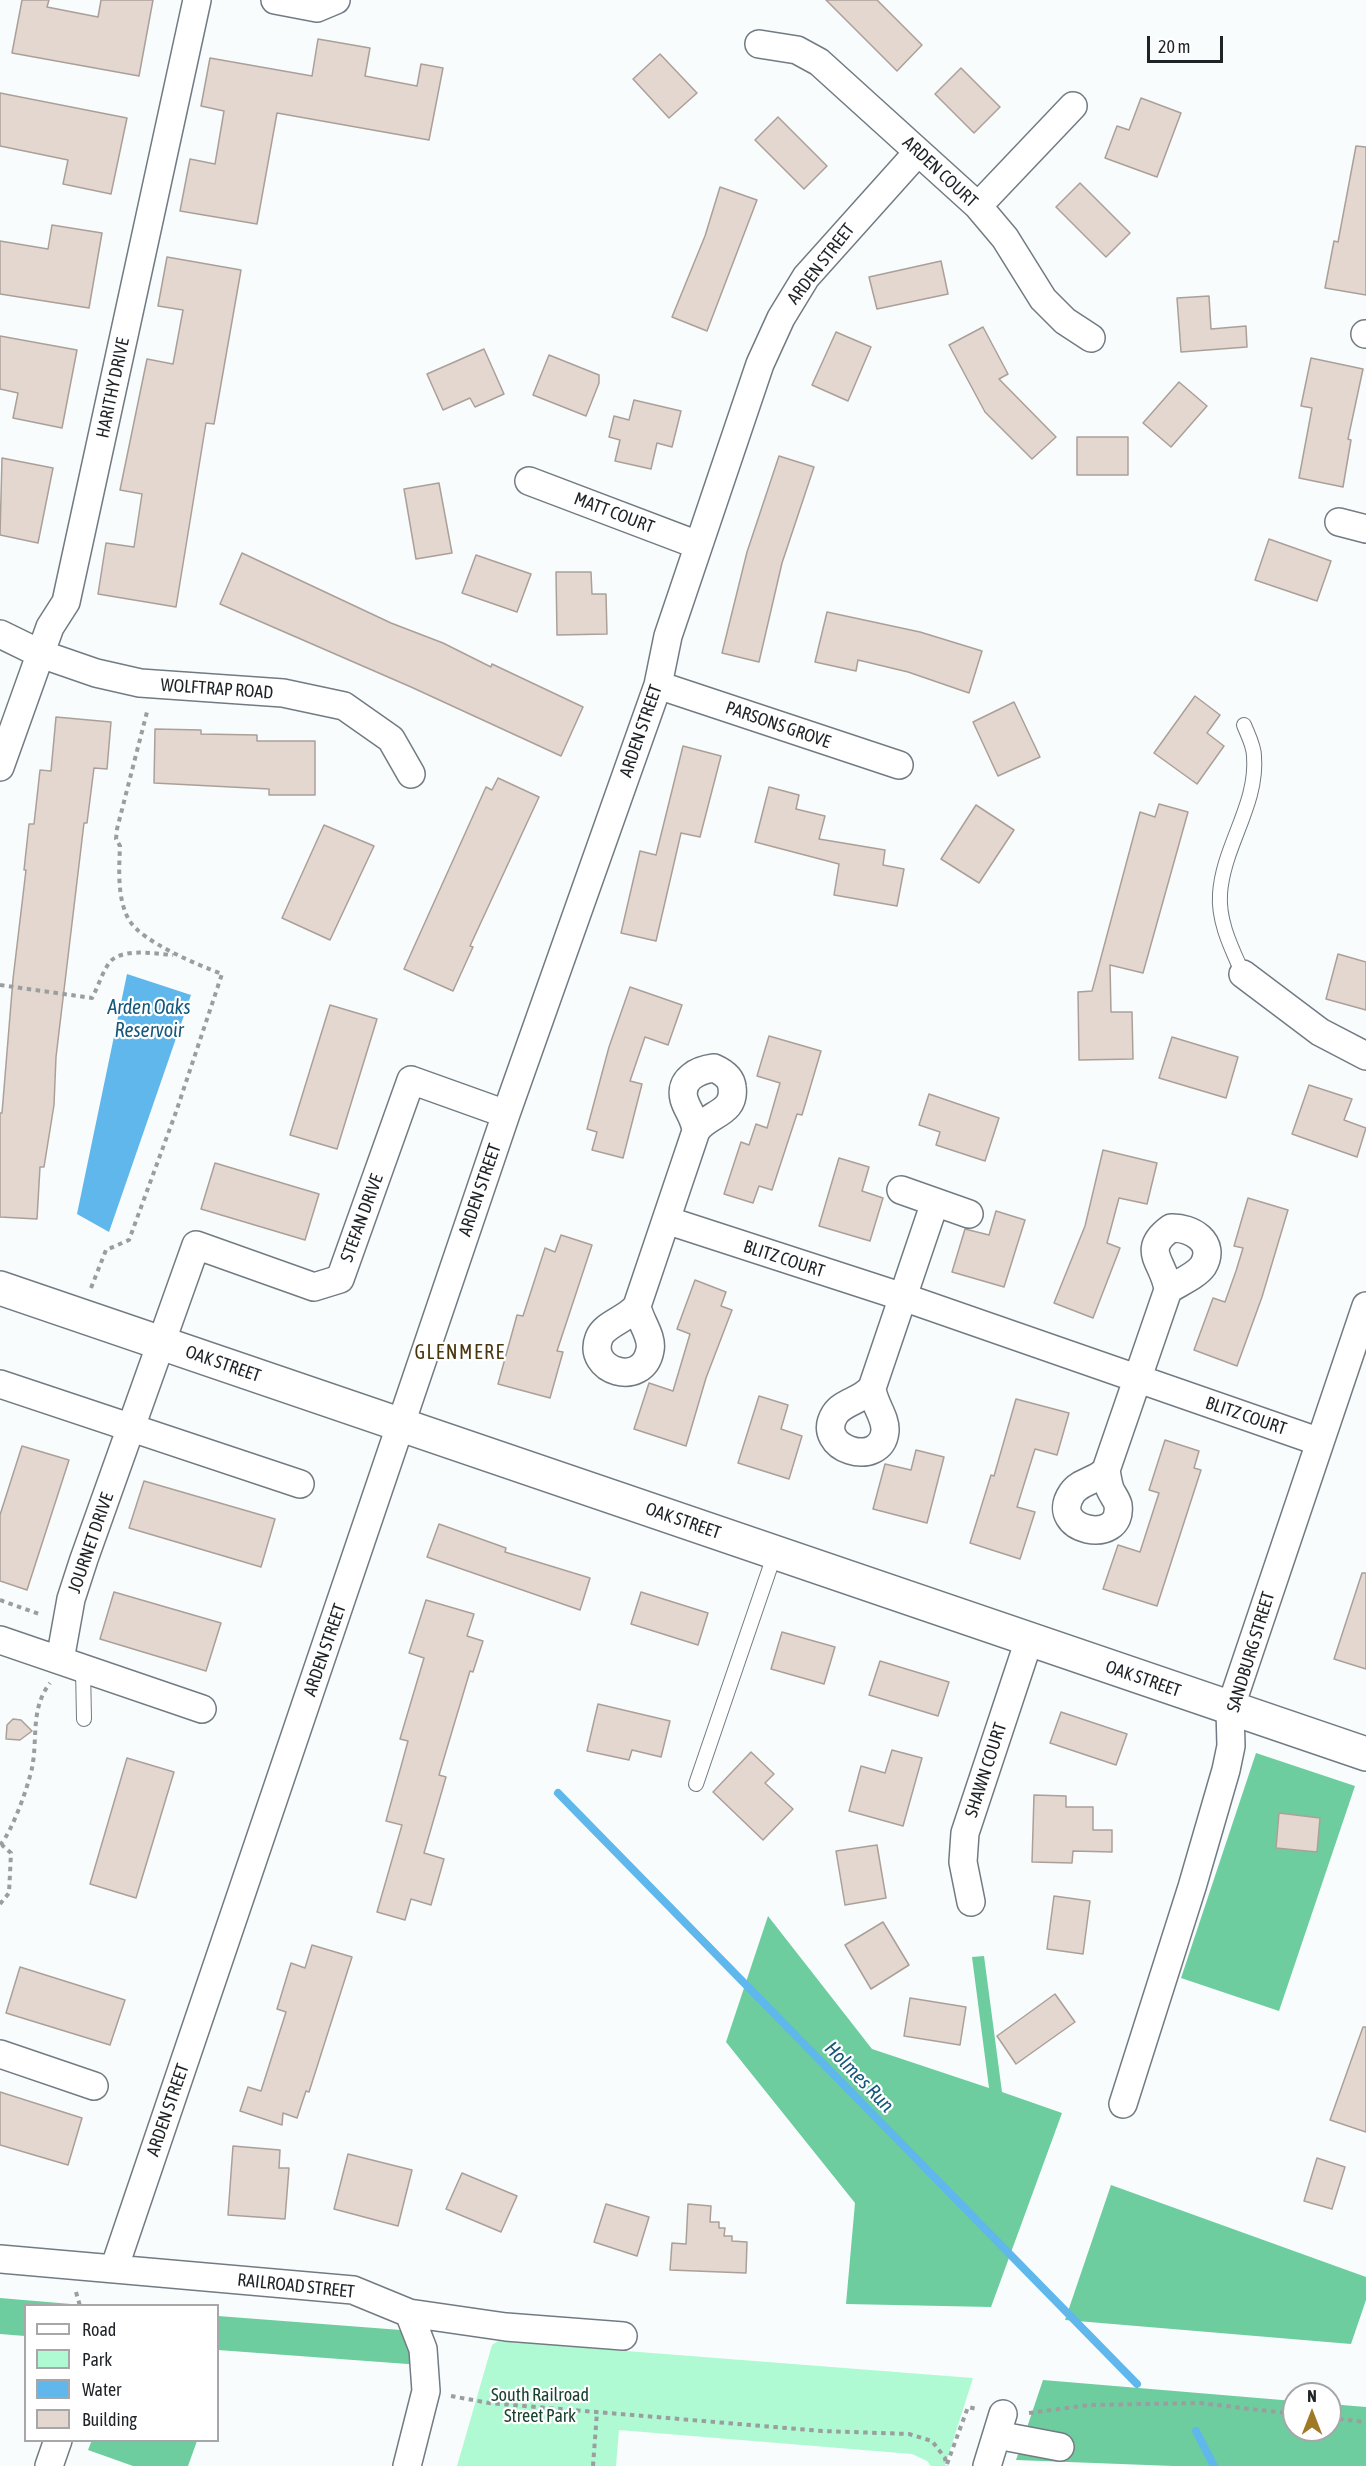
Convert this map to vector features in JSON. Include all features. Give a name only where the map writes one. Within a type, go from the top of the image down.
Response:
[{"type":"street","name":"HARITHY DRIVE","points":[[0,767],[50,627],[66,602],[197,0]]},
{"type":"street","points":[[275,0],[317,8],[336,0]]},
{"type":"street","name":"ARDEN COURT","points":[[759,44],[797,50],[819,62],[978,206],[1005,238],[1043,299],[1065,321],[1091,338]]},
{"type":"street","points":[[978,206],[1073,106]]},
{"type":"street","name":"ARDEN STREET","points":[[114,2269],[506,1114],[658,685],[668,636],[760,364],[780,318],[806,278],[918,152]]},
{"type":"street","name":"MATT COURT","points":[[529,482],[699,545]]},
{"type":"street","points":[[1339,522],[1366,529]]},
{"type":"street","name":"WOLFTRAP ROAD","points":[[0,634],[41,654],[96,673],[153,684],[284,693],[344,706],[391,739],[411,774]]},
{"type":"street","name":"PARSONS GROVE","points":[[658,685],[899,765]]},
{"type":"street","points":[[1242,974],[1320,1032],[1366,1056]]},
{"type":"street","name":"STEFAN DRIVE","points":[[161,1342],[196,1245],[314,1287],[340,1279],[411,1080],[506,1114]]},
{"type":"street","points":[[637,1306],[696,1131]]},
{"type":"street","points":[[901,1190],[969,1214]]},
{"type":"street","points":[[872,1388],[935,1202]]},
{"type":"street","name":"BLITZ COURT","points":[[666,1220],[903,1297],[1320,1442]]},
{"type":"street","name":"OAK STREET","points":[[0,1288],[1366,1754]]},
{"type":"street","points":[[1106,1470],[1168,1290]]},
{"type":"street","name":"SANDBURG STREET","points":[[1124,2104],[1226,1770],[1231,1746],[1230,1709],[1366,1306]]},
{"type":"street","name":"JOURNET DRIVE","points":[[71,1664],[71,1599],[161,1342]]},
{"type":"street","points":[[0,1383],[300,1484]]},
{"type":"street","points":[[0,1640],[202,1709]]},
{"type":"street","name":"SHAWN COURT","points":[[971,1902],[963,1862],[965,1833],[1029,1640]]},
{"type":"street","points":[[0,2054],[94,2086]]},
{"type":"street","name":"RAILROAD STREET","points":[[0,2259],[353,2290],[409,2313],[506,2327],[623,2336]]},
{"type":"street","points":[[407,2466],[426,2391],[423,2349],[409,2313]]},
{"type":"street","points":[[987,2466],[1000,2425],[1060,2447]]},
{"type":"street","points":[[49,2466],[57,2442]]},
{"type":"lane","points":[[1242,974],[1225,933],[1220,895],[1228,856],[1255,781],[1254,753],[1244,725]]},
{"type":"lane","points":[[696,1784],[775,1553]]},
{"type":"lane","points":[[71,1664],[84,1719]]},
{"type":"path","points":[[80,1315],[106,1250],[129,1240],[176,1112],[222,974],[174,955],[129,921],[121,895],[120,846],[116,840],[153,684]]},
{"type":"path","points":[[0,985],[92,998],[108,964],[116,956],[138,953],[174,955]]},
{"type":"path","points":[[0,1600],[52,1618]]},
{"type":"path","points":[[0,1904],[9,1893],[11,1853],[1,1845],[32,1767],[37,1710],[71,1664]]},
{"type":"path","points":[[426,2391],[489,2403],[822,2431],[909,2434],[932,2440],[945,2458],[946,2466]]},
{"type":"path","points":[[946,2466],[968,2407],[1000,2425],[1089,2405],[1200,2403],[1282,2413]]},
{"type":"path","points":[[593,2466],[597,2412]]},
{"type":"path","points":[[1342,2419],[1366,2422]]},
{"type":"green space","points":[[1256,1753],[1355,1786],[1279,2011],[1181,1978]]},
{"type":"green space","points":[[768,1916],[872,2049],[989,2088],[972,1957],[984,1956],[1002,2092],[1062,2113],[991,2307],[846,2304],[855,2203],[726,2042]]},
{"type":"green space","points":[[1111,2185],[1366,2277],[1366,2300],[1351,2344],[1065,2320]]},
{"type":"green space","points":[[0,2298],[71,2304],[24,2304],[24,2336],[0,2334]]},
{"type":"green space","points":[[219,2316],[427,2332],[421,2365],[219,2350]]},
{"type":"green space","name":"South Railroad Street Park","points":[[498,2341],[973,2378],[945,2466],[931,2466],[927,2461],[912,2454],[619,2430],[616,2466],[457,2466],[492,2345]]},
{"type":"green space","points":[[1043,2380],[1282,2400],[1282,2442],[1342,2442],[1342,2405],[1366,2407],[1366,2466],[1173,2466],[1016,2460]]},
{"type":"green space","points":[[91,2442],[197,2442],[188,2466],[133,2466],[88,2450]]},
{"type":"water","name":"Arden Oaks Reservoir","points":[[127,974],[191,995],[109,1232],[77,1214]]},
{"type":"building","points":[[22,0],[49,0],[47,7],[98,17],[101,0],[153,0],[139,76],[12,53]]},
{"type":"building","points":[[826,0],[877,0],[922,45],[897,71]]},
{"type":"building","points":[[318,39],[370,48],[365,76],[417,86],[421,64],[443,68],[429,140],[277,113],[257,224],[180,211],[190,159],[215,164],[224,111],[201,106],[210,58],[312,76]]},
{"type":"building","points":[[660,54],[697,93],[669,118],[633,79]]},
{"type":"building","points":[[961,68],[1000,107],[974,133],[935,94]]},
{"type":"building","points":[[0,93],[127,118],[111,194],[63,184],[68,160],[0,146]]},
{"type":"building","points":[[1141,98],[1181,113],[1157,177],[1105,158],[1117,126],[1129,130]]},
{"type":"building","points":[[778,117],[827,166],[804,189],[755,140]]},
{"type":"building","points":[[1356,146],[1366,147],[1366,295],[1325,288],[1334,241],[1338,242]]},
{"type":"building","points":[[1080,183],[1130,233],[1106,257],[1056,207]]},
{"type":"building","points":[[720,187],[757,200],[707,331],[672,317],[705,236]]},
{"type":"building","points":[[52,225],[102,233],[89,308],[0,294],[0,241],[48,249]]},
{"type":"building","points":[[167,257],[241,270],[214,424],[206,423],[176,607],[98,594],[106,543],[134,547],[142,494],[120,490],[147,359],[173,364],[183,310],[158,306]]},
{"type":"building","points":[[941,261],[948,294],[877,309],[869,277]]},
{"type":"building","points":[[1209,296],[1211,329],[1246,326],[1247,347],[1181,352],[1177,298]]},
{"type":"building","points":[[983,327],[1008,374],[999,379],[1056,437],[1032,459],[985,412],[949,345]]},
{"type":"building","points":[[836,332],[871,347],[848,401],[812,385]]},
{"type":"building","points":[[0,336],[77,350],[62,428],[13,418],[18,393],[0,389]]},
{"type":"building","points":[[484,349],[504,394],[475,407],[470,398],[443,410],[427,374]]},
{"type":"building","points":[[549,355],[599,375],[599,383],[586,416],[533,395]]},
{"type":"building","points":[[1311,358],[1363,369],[1348,439],[1351,440],[1343,487],[1299,478],[1312,408],[1301,406]]},
{"type":"building","points":[[1179,382],[1207,406],[1171,447],[1143,423]]},
{"type":"building","points":[[634,400],[681,411],[672,447],[657,443],[651,469],[615,461],[620,440],[609,437],[614,416],[629,420]]},
{"type":"building","points":[[1077,437],[1128,437],[1128,475],[1077,475]]},
{"type":"building","points":[[779,456],[814,467],[782,563],[759,662],[722,653],[747,552]]},
{"type":"building","points":[[2,458],[53,468],[38,543],[0,535]]},
{"type":"building","points":[[439,483],[452,553],[416,559],[404,489]]},
{"type":"building","points":[[1269,539],[1331,561],[1317,601],[1255,580]]},
{"type":"building","points":[[242,553],[391,623],[443,643],[491,667],[492,664],[583,707],[561,756],[411,687],[220,604]]},
{"type":"building","points":[[476,555],[531,574],[517,612],[462,593]]},
{"type":"building","points":[[556,572],[591,572],[592,594],[606,594],[607,634],[557,635]]},
{"type":"building","points":[[827,612],[920,632],[982,651],[969,693],[908,672],[858,660],[856,671],[815,662]]},
{"type":"building","points":[[1195,696],[1220,715],[1207,733],[1224,746],[1197,784],[1154,753]]},
{"type":"building","points":[[1014,702],[1040,757],[998,776],[973,722]]},
{"type":"building","points":[[56,717],[111,722],[107,769],[94,768],[87,823],[84,823],[56,1057],[54,1105],[44,1167],[40,1167],[37,1219],[0,1217],[0,1113],[2,1113],[29,824],[34,824],[40,770],[51,771]]},
{"type":"building","points":[[155,729],[201,730],[201,734],[257,735],[257,741],[315,741],[315,795],[269,795],[269,789],[154,783]]},
{"type":"building","points":[[683,746],[721,756],[700,837],[681,833],[656,941],[621,933],[640,851],[656,855]]},
{"type":"building","points":[[498,778],[539,797],[470,946],[473,947],[453,991],[404,969],[486,787],[492,790]]},
{"type":"building","points":[[769,787],[799,795],[796,809],[825,816],[819,839],[885,850],[883,865],[904,869],[897,906],[834,895],[839,864],[755,842]]},
{"type":"building","points":[[1159,804],[1188,812],[1143,973],[1110,965],[1111,1012],[1132,1012],[1133,1059],[1079,1060],[1078,992],[1092,991],[1140,812],[1155,817]]},
{"type":"building","points":[[976,805],[1014,830],[979,883],[941,859]]},
{"type":"building","points":[[324,825],[374,846],[330,940],[282,918]]},
{"type":"building","points":[[1338,954],[1366,962],[1366,1010],[1326,999]]},
{"type":"building","points":[[630,987],[682,1005],[668,1045],[645,1037],[630,1081],[642,1084],[623,1158],[592,1150],[597,1132],[587,1129],[609,1047]]},
{"type":"building","points":[[330,1005],[377,1019],[337,1149],[290,1135]]},
{"type":"building","points":[[769,1036],[821,1051],[802,1115],[797,1114],[772,1190],[759,1186],[753,1203],[724,1194],[741,1142],[749,1145],[756,1124],[767,1128],[780,1083],[757,1076]]},
{"type":"building","points":[[1172,1037],[1238,1057],[1226,1098],[1159,1078]]},
{"type":"building","points":[[1309,1085],[1352,1099],[1344,1120],[1366,1128],[1357,1157],[1292,1134]]},
{"type":"building","points":[[929,1094],[999,1118],[985,1161],[936,1145],[940,1132],[919,1125]]},
{"type":"building","points":[[1103,1150],[1157,1163],[1147,1204],[1119,1198],[1107,1243],[1120,1248],[1093,1318],[1054,1303],[1085,1226]]},
{"type":"building","points":[[839,1158],[869,1167],[862,1191],[883,1198],[870,1241],[819,1226]]},
{"type":"building","points":[[215,1163],[319,1194],[305,1240],[201,1209]]},
{"type":"building","points":[[1248,1198],[1288,1210],[1262,1297],[1237,1366],[1194,1350],[1213,1298],[1225,1302],[1243,1248],[1234,1246]]},
{"type":"building","points":[[996,1211],[1025,1220],[1004,1287],[952,1272],[965,1229],[989,1235]]},
{"type":"building","points":[[561,1235],[592,1245],[557,1351],[563,1352],[550,1398],[498,1384],[517,1315],[523,1316],[545,1248],[555,1252]]},
{"type":"building","points":[[695,1280],[726,1292],[721,1306],[732,1310],[706,1378],[686,1446],[634,1429],[649,1383],[673,1391],[690,1334],[677,1329]]},
{"type":"building","points":[[759,1396],[788,1405],[781,1429],[802,1436],[789,1479],[738,1463]]},
{"type":"building","points":[[1016,1399],[1069,1413],[1057,1455],[1035,1449],[1017,1507],[1035,1512],[1020,1559],[970,1543],[991,1475],[994,1476]]},
{"type":"building","points":[[1165,1440],[1199,1451],[1194,1468],[1201,1470],[1157,1606],[1103,1589],[1118,1545],[1140,1552],[1159,1493],[1149,1490]]},
{"type":"building","points":[[22,1446],[69,1460],[27,1590],[0,1581],[0,1515]]},
{"type":"building","points":[[916,1450],[944,1457],[927,1523],[873,1509],[885,1464],[911,1470]]},
{"type":"building","points":[[144,1481],[275,1519],[261,1567],[129,1528]]},
{"type":"building","points":[[439,1524],[506,1548],[505,1552],[590,1578],[580,1610],[427,1557]]},
{"type":"building","points":[[1362,1573],[1366,1573],[1366,1669],[1334,1659]]},
{"type":"building","points":[[114,1592],[221,1623],[206,1671],[100,1639]]},
{"type":"building","points":[[641,1592],[708,1613],[698,1645],[631,1624]]},
{"type":"building","points":[[426,1600],[474,1614],[467,1636],[483,1641],[473,1672],[470,1671],[439,1775],[446,1777],[424,1853],[444,1859],[431,1905],[411,1899],[405,1920],[377,1912],[402,1825],[386,1821],[408,1741],[400,1739],[424,1658],[409,1653]]},
{"type":"building","points":[[782,1632],[835,1647],[824,1684],[771,1669]]},
{"type":"building","points":[[880,1661],[949,1682],[938,1716],[869,1695]]},
{"type":"building","points":[[598,1704],[670,1721],[661,1757],[632,1750],[629,1760],[587,1751]]},
{"type":"building","points":[[1061,1712],[1127,1734],[1116,1765],[1050,1743]]},
{"type":"building","points":[[13,1719],[21,1720],[32,1731],[20,1740],[6,1739],[7,1725]]},
{"type":"building","points":[[892,1750],[922,1758],[903,1826],[849,1811],[861,1766],[885,1773]]},
{"type":"building","points":[[751,1752],[774,1774],[765,1783],[793,1809],[763,1840],[713,1792]]},
{"type":"building","points":[[127,1758],[174,1772],[136,1898],[90,1884]]},
{"type":"building","points":[[1034,1795],[1066,1796],[1066,1807],[1093,1807],[1093,1830],[1112,1830],[1112,1852],[1073,1851],[1072,1863],[1032,1862]]},
{"type":"building","points":[[1279,1813],[1320,1818],[1317,1852],[1276,1848]]},
{"type":"building","points":[[877,1845],[886,1898],[845,1905],[836,1851]]},
{"type":"building","points":[[1054,1896],[1090,1901],[1083,1954],[1047,1949]]},
{"type":"building","points":[[883,1922],[909,1965],[871,1989],[845,1945]]},
{"type":"building","points":[[312,1945],[352,1957],[309,2092],[306,2091],[297,2118],[283,2113],[282,2125],[240,2111],[248,2087],[261,2091],[286,2012],[277,2009],[291,1963],[305,1968]]},
{"type":"building","points":[[20,1967],[125,2000],[110,2045],[6,2013]]},
{"type":"building","points":[[1055,1994],[1075,2022],[1016,2064],[997,2036]]},
{"type":"building","points":[[910,1998],[966,2007],[960,2045],[904,2036]]},
{"type":"building","points":[[1363,2027],[1366,2027],[1366,2132],[1330,2120]]},
{"type":"building","points":[[0,2092],[82,2118],[68,2165],[0,2145]]},
{"type":"building","points":[[233,2146],[280,2150],[279,2168],[289,2168],[285,2219],[228,2215]]},
{"type":"building","points":[[348,2154],[412,2170],[398,2226],[334,2209]]},
{"type":"building","points":[[1317,2158],[1345,2167],[1332,2209],[1304,2201]]},
{"type":"building","points":[[462,2173],[517,2196],[501,2232],[446,2209]]},
{"type":"building","points":[[606,2204],[649,2217],[637,2256],[594,2242]]},
{"type":"building","points":[[688,2204],[711,2206],[710,2222],[719,2222],[719,2228],[725,2228],[724,2236],[732,2236],[732,2241],[747,2242],[746,2273],[670,2270],[672,2243],[686,2244]]},
{"type":"waterway","name":"Holmes Run","points":[[558,1793],[1137,2384]]},
{"type":"waterway","name":"Holmes Run","points":[[1196,2431],[1214,2466]]},
{"type":"district","name":"GLENMERE","points":[[460,1353]]}]
